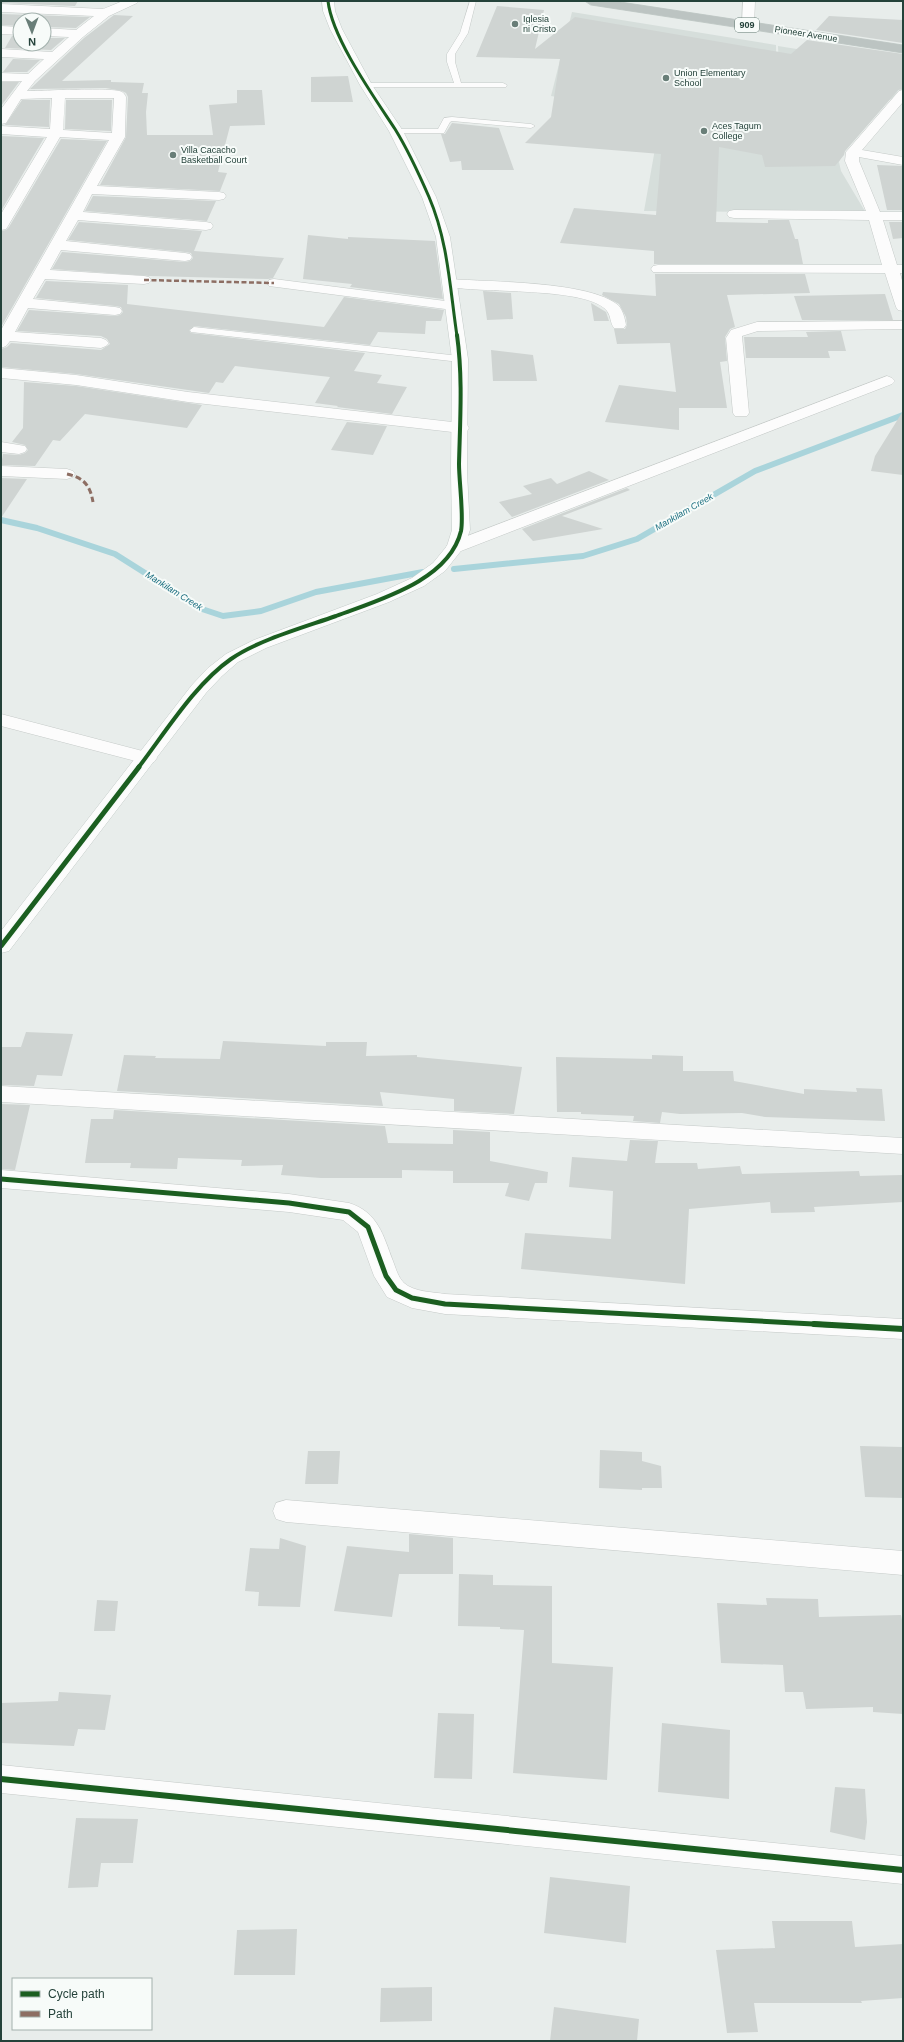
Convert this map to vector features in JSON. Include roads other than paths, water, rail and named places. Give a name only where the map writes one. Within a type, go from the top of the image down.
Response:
[{"type":"highway","name":"Pioneer Avenue","points":[[591,1],[903,49]]},
{"type":"street","points":[[1,120],[9,101],[54,56],[105,13],[133,1]]},
{"type":"street","points":[[1,946],[199,689],[215,672],[232,658],[260,644],[383,598],[418,582],[439,568],[455,547],[461,530],[459,472],[461,428],[460,359],[450,283],[438,218],[396,131],[366,85],[336,29],[329,11],[328,1]]},
{"type":"street","points":[[748,25],[749,1]]},
{"type":"street","points":[[1,8],[105,13]]},
{"type":"street","points":[[1,30],[12,31]]},
{"type":"street","points":[[52,32],[79,34]]},
{"type":"street","points":[[1,53],[54,56]]},
{"type":"street","points":[[1,77],[31,78]]},
{"type":"street","points":[[9,101],[59,94],[118,95],[120,98],[118,137],[58,245],[39,274],[3,339],[101,344]]},
{"type":"street","points":[[1,226],[56,133],[59,94]]},
{"type":"street","points":[[903,94],[853,152],[852,161],[897,269],[903,307]]},
{"type":"street","points":[[1,130],[118,137]]},
{"type":"street","points":[[853,152],[903,161]]},
{"type":"street","points":[[89,190],[219,196]]},
{"type":"street","points":[[734,214],[903,216]]},
{"type":"street","points":[[74,215],[206,226]]},
{"type":"street","points":[[58,245],[185,257]]},
{"type":"street","points":[[658,269],[897,269]]},
{"type":"street","points":[[39,274],[144,280]]},
{"type":"street","points":[[450,283],[574,292],[590,296],[614,309],[619,325]]},
{"type":"street","points":[[274,284],[453,306]]},
{"type":"street","points":[[23,303],[115,311]]},
{"type":"street","points":[[741,413],[734,338],[736,333],[744,329],[756,327],[903,325]]},
{"type":"street","points":[[1,373],[76,380],[188,397],[461,428]]},
{"type":"street","points":[[455,547],[888,381]]},
{"type":"street","points":[[1,447],[20,449]]},
{"type":"street","points":[[1,471],[67,474]]},
{"type":"street","points":[[1,720],[147,758]]},
{"type":"street","points":[[1,1094],[903,1146]]},
{"type":"street","points":[[1,1179],[289,1203],[349,1212],[368,1227],[386,1276],[396,1290],[412,1298],[445,1304],[903,1329]]},
{"type":"street","points":[[286,1512],[903,1563]]},
{"type":"street","points":[[1,1779],[903,1870]]},
{"type":"lane","points":[[458,85],[451,62],[451,54],[464,33],[473,1]]},
{"type":"lane","points":[[366,85],[503,85]]},
{"type":"lane","points":[[396,131],[441,131],[449,119],[531,126]]},
{"type":"lane","points":[[194,330],[460,359]]},
{"type":"waterway","name":"Mankilam Creek","points":[[454,569],[583,556],[637,539],[755,471],[903,415]]},
{"type":"waterway","name":"Mankilam Creek","points":[[1,520],[37,528],[115,554],[202,609],[223,616],[261,611],[316,592],[423,572]]},
{"type":"place","name":"Iglesia ni Cristo","points":[[515,24]]},
{"type":"place","name":"Union Elementary School","points":[[666,78]]},
{"type":"place","name":"Aces Tagum College","points":[[704,131]]},
{"type":"place","name":"Villa Cacacho Basketball Court","points":[[173,155]]}]
